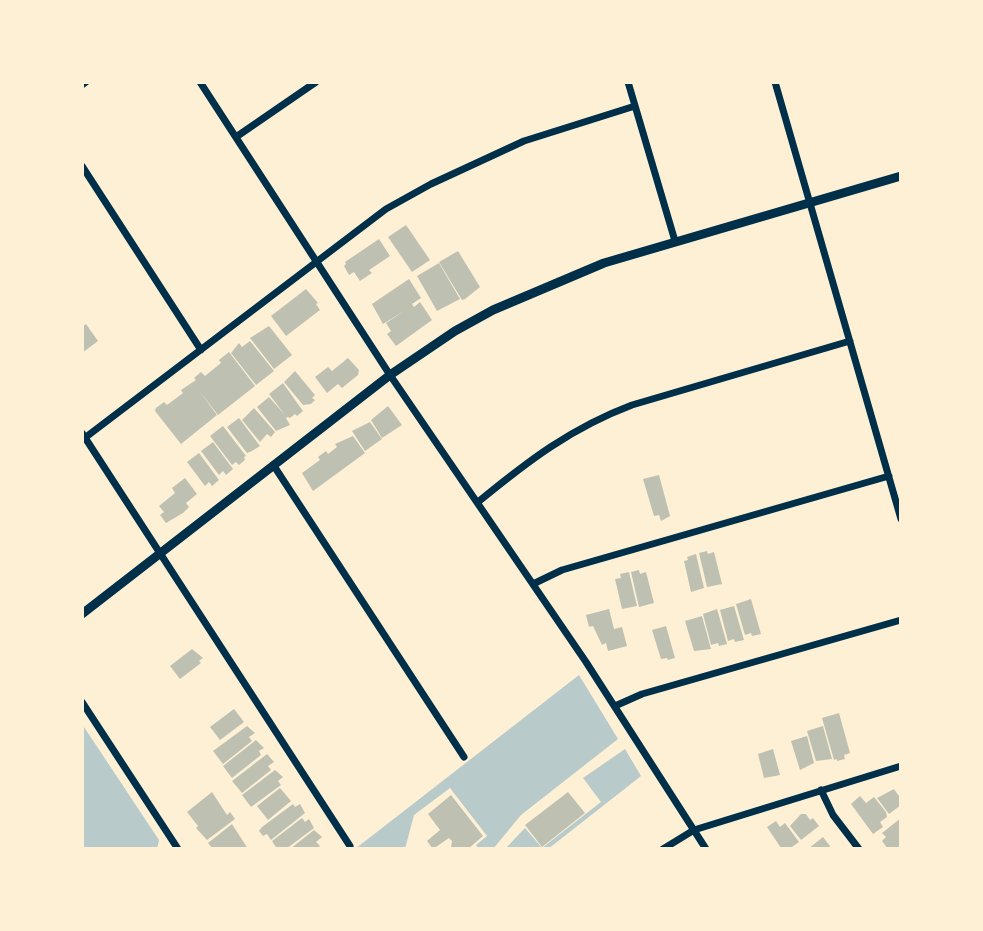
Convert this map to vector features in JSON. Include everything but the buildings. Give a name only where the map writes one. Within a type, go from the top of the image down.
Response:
[{"type":"street","points":[[200,82],[390,375],[615,706],[706,849]]},
{"type":"street","points":[[236,137],[316,82]]},
{"type":"street","points":[[628,82],[675,241]]},
{"type":"street","points":[[775,82],[901,519]]},
{"type":"street","points":[[350,846],[83,437],[386,209],[524,141],[635,106]]},
{"type":"street","points":[[82,166],[201,350]]},
{"type":"street","points":[[82,614],[390,375],[455,331],[528,293],[604,263],[901,176]]},
{"type":"street","points":[[478,502],[545,449],[605,415],[850,341]]},
{"type":"street","points":[[274,466],[464,757]]},
{"type":"street","points":[[533,584],[562,570],[889,476]]},
{"type":"street","points":[[615,706],[642,694],[901,620]]},
{"type":"street","points":[[82,702],[177,849]]},
{"type":"street","points":[[663,849],[694,830],[901,766]]},
{"type":"street","points":[[821,790],[833,815],[859,849]]},
{"type":"shaded area","points":[[579,675],[618,739],[521,815],[493,849],[479,849],[476,845],[487,836],[450,788],[414,815],[405,849],[355,849]]},
{"type":"shaded area","points":[[82,724],[159,840],[157,849],[82,849]]},
{"type":"shaded area","points":[[625,749],[641,776],[548,849],[505,849],[525,828],[542,848],[601,802],[583,778]]}]
